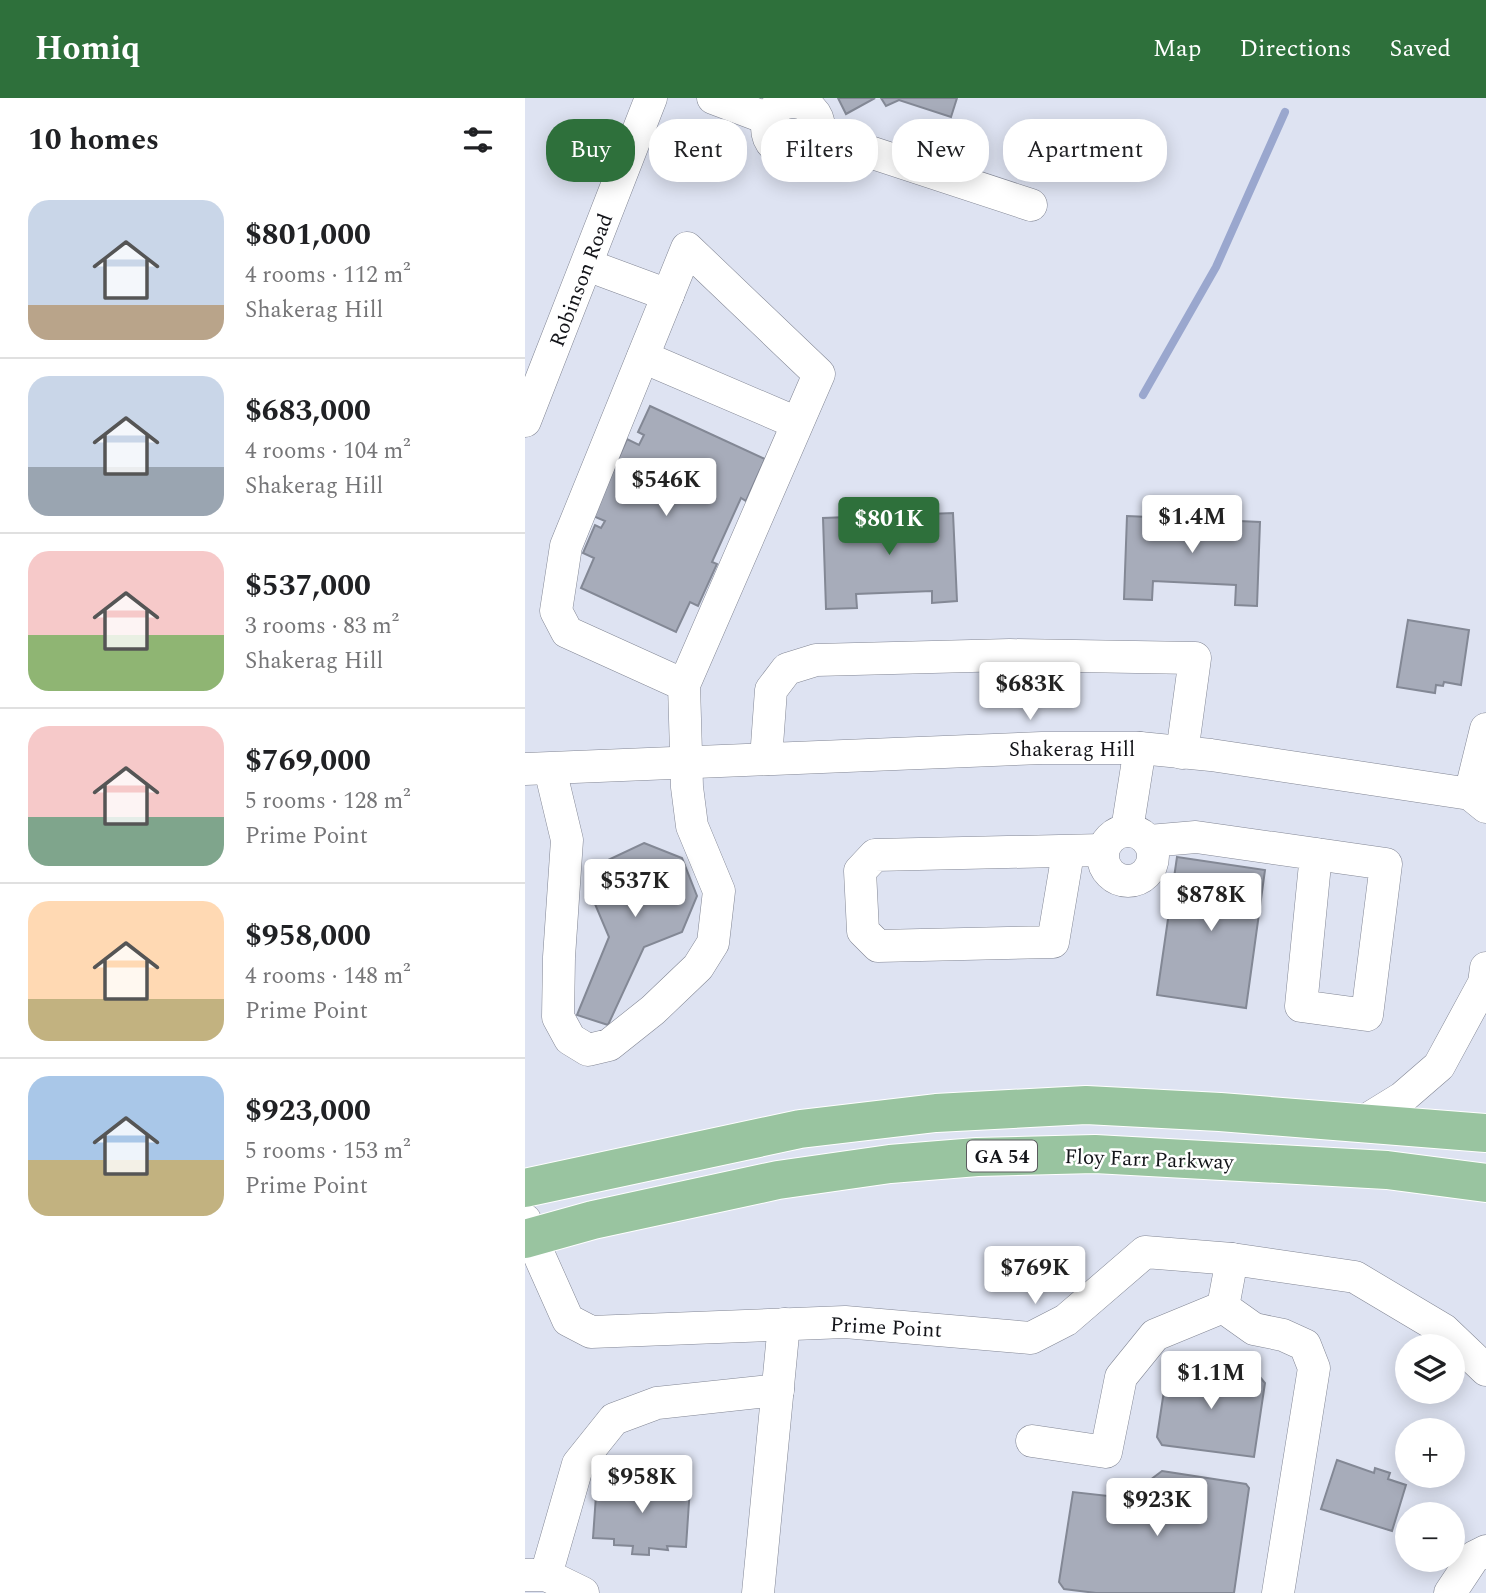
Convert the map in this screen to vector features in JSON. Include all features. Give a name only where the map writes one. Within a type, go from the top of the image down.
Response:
[{"type":"main road","name":"GA 54","points":[[525,1188],[800,1129],[936,1113],[1086,1105],[1363,1122],[1486,1133]]},
{"type":"main road","name":"Floy Farr Parkway","points":[[527,1232],[778,1180],[890,1164],[977,1157],[1095,1154],[1387,1170],[1486,1183]]},
{"type":"street","name":"Robinson Road","points":[[525,421],[651,98]]},
{"type":"street","points":[[713,98],[769,119],[768,133],[771,141],[784,152],[801,152],[809,148],[818,135],[1031,205]]},
{"type":"street","points":[[538,769],[567,840],[558,1017],[570,1039],[588,1050],[609,1045],[653,1010],[698,967],[713,943],[719,891],[692,826],[684,685],[819,374],[687,248],[566,546],[556,611],[567,632],[684,685]]},
{"type":"street","points":[[587,265],[668,295]]},
{"type":"street","points":[[643,357],[797,423]]},
{"type":"street","points":[[766,759],[771,690],[787,669],[816,660],[1010,655],[1195,658],[1182,752]]},
{"type":"street","points":[[1478,801],[1486,729]]},
{"type":"street","name":"Shakerag Hill","points":[[538,769],[1042,748],[1140,748],[1182,752],[1478,801]]},
{"type":"street","points":[[1140,748],[1138,836],[1152,849],[1152,865],[1147,873],[1133,881],[1125,881],[1109,874],[1103,859],[1103,850],[1111,836],[1138,836],[1196,837],[1316,854],[1386,864],[1367,1015],[1301,1006],[1316,854]]},
{"type":"street","points":[[1068,853],[1053,942],[878,946],[863,930],[860,871],[875,855],[1068,853],[1103,850]]},
{"type":"street","points":[[1363,1122],[1402,1098],[1439,1066],[1485,981]]},
{"type":"street","name":"Prime Point","points":[[527,1232],[568,1320],[591,1332],[845,1322],[1031,1338],[1066,1320],[1145,1252],[1232,1259],[1355,1277],[1444,1330],[1486,1370]]},
{"type":"street","points":[[1223,1307],[1232,1259]]},
{"type":"street","points":[[1032,1441],[1106,1452],[1121,1377],[1146,1345],[1155,1335],[1223,1307]]},
{"type":"street","points":[[1223,1307],[1254,1329],[1283,1335],[1305,1345],[1314,1368],[1278,1593]]},
{"type":"street","points":[[758,1593],[785,1324]]},
{"type":"street","points":[[583,1593],[535,1575],[578,1464],[614,1419],[657,1403],[778,1390]]},
{"type":"street","points":[[1450,1593],[1474,1557],[1486,1551]]},
{"type":"building","points":[[838,98],[875,98],[846,114]]},
{"type":"building","points":[[881,98],[957,98],[951,117],[899,100],[886,106]]},
{"type":"building","points":[[650,406],[765,459],[746,501],[741,498],[712,562],[717,564],[698,606],[690,602],[676,632],[581,588],[594,558],[583,553],[595,525],[601,528],[605,521],[593,516],[627,439],[639,445],[644,435],[638,432]]},
{"type":"building","points":[[953,513],[957,601],[932,603],[932,591],[856,594],[857,608],[826,609],[823,518]]},
{"type":"building","points":[[1127,516],[1260,522],[1257,606],[1235,605],[1236,585],[1153,581],[1152,600],[1124,599]]},
{"type":"building","points":[[1408,620],[1469,630],[1461,685],[1444,682],[1443,686],[1436,685],[1435,693],[1397,687]]},
{"type":"building","points":[[644,843],[682,858],[697,896],[682,932],[644,947],[608,1025],[577,1015],[609,937],[592,897],[608,860]]},
{"type":"building","points":[[1177,857],[1265,870],[1246,1008],[1157,995]]},
{"type":"building","points":[[1168,1364],[1260,1377],[1265,1383],[1254,1457],[1162,1445],[1157,1437]]},
{"type":"building","points":[[1337,1460],[1374,1473],[1375,1468],[1390,1473],[1388,1479],[1395,1481],[1395,1488],[1405,1488],[1401,1502],[1395,1502],[1392,1531],[1321,1509]]},
{"type":"building","points":[[1162,1471],[1246,1484],[1249,1488],[1234,1593],[1096,1593],[1064,1589],[1059,1582],[1073,1492],[1126,1498]]},
{"type":"building","points":[[597,1481],[690,1487],[686,1547],[667,1546],[668,1550],[649,1548],[649,1555],[632,1554],[633,1546],[614,1545],[614,1539],[593,1538]]},
{"type":"waterway","points":[[1143,395],[1216,267],[1285,112]]}]
